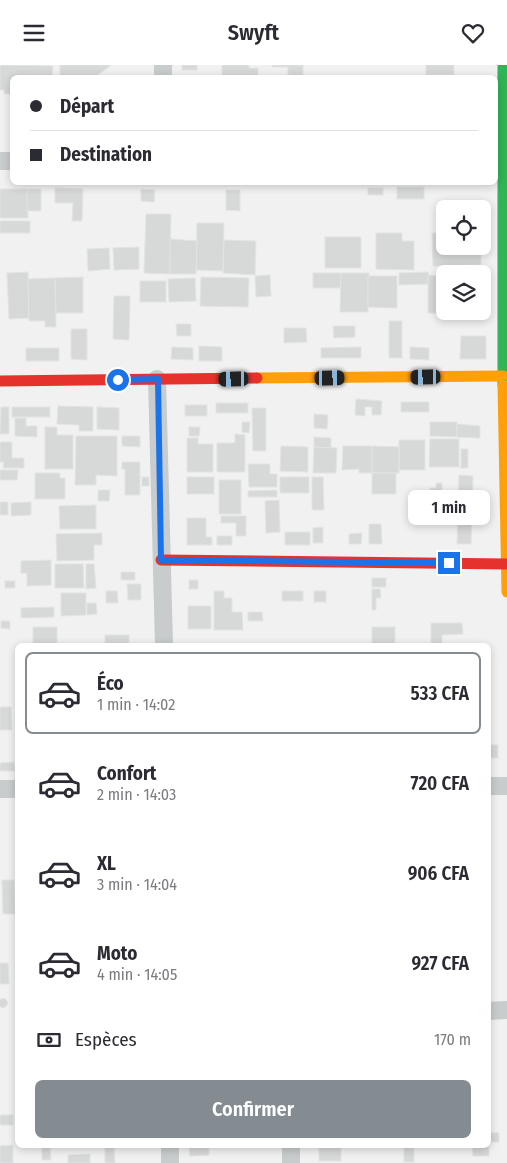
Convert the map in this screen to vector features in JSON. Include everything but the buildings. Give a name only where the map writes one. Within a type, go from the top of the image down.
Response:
[{"type":"street","points":[[503,65],[503,376],[507,592]]},
{"type":"street","points":[[0,381],[503,376]]},
{"type":"street","points":[[158,379],[164,643]]},
{"type":"street","points":[[161,560],[507,564]]},
{"type":"street","points":[[491,786],[507,786]]},
{"type":"street","points":[[0,789],[15,789]]},
{"type":"street","points":[[491,1011],[507,1010]]},
{"type":"street","points":[[170,1148],[170,1163]]},
{"type":"street","points":[[291,1148],[291,1163]]},
{"type":"traffic: fast","points":[[503,65],[503,385]]},
{"type":"traffic: slow","points":[[257,378],[503,376]]},
{"type":"traffic: slow","points":[[503,385],[507,592]]},
{"type":"traffic: jam","points":[[0,381],[257,378]]},
{"type":"traffic: jam","points":[[161,560],[507,564]]},
{"type":"route","points":[[118,380],[158,379],[161,560],[449,563]]}]
